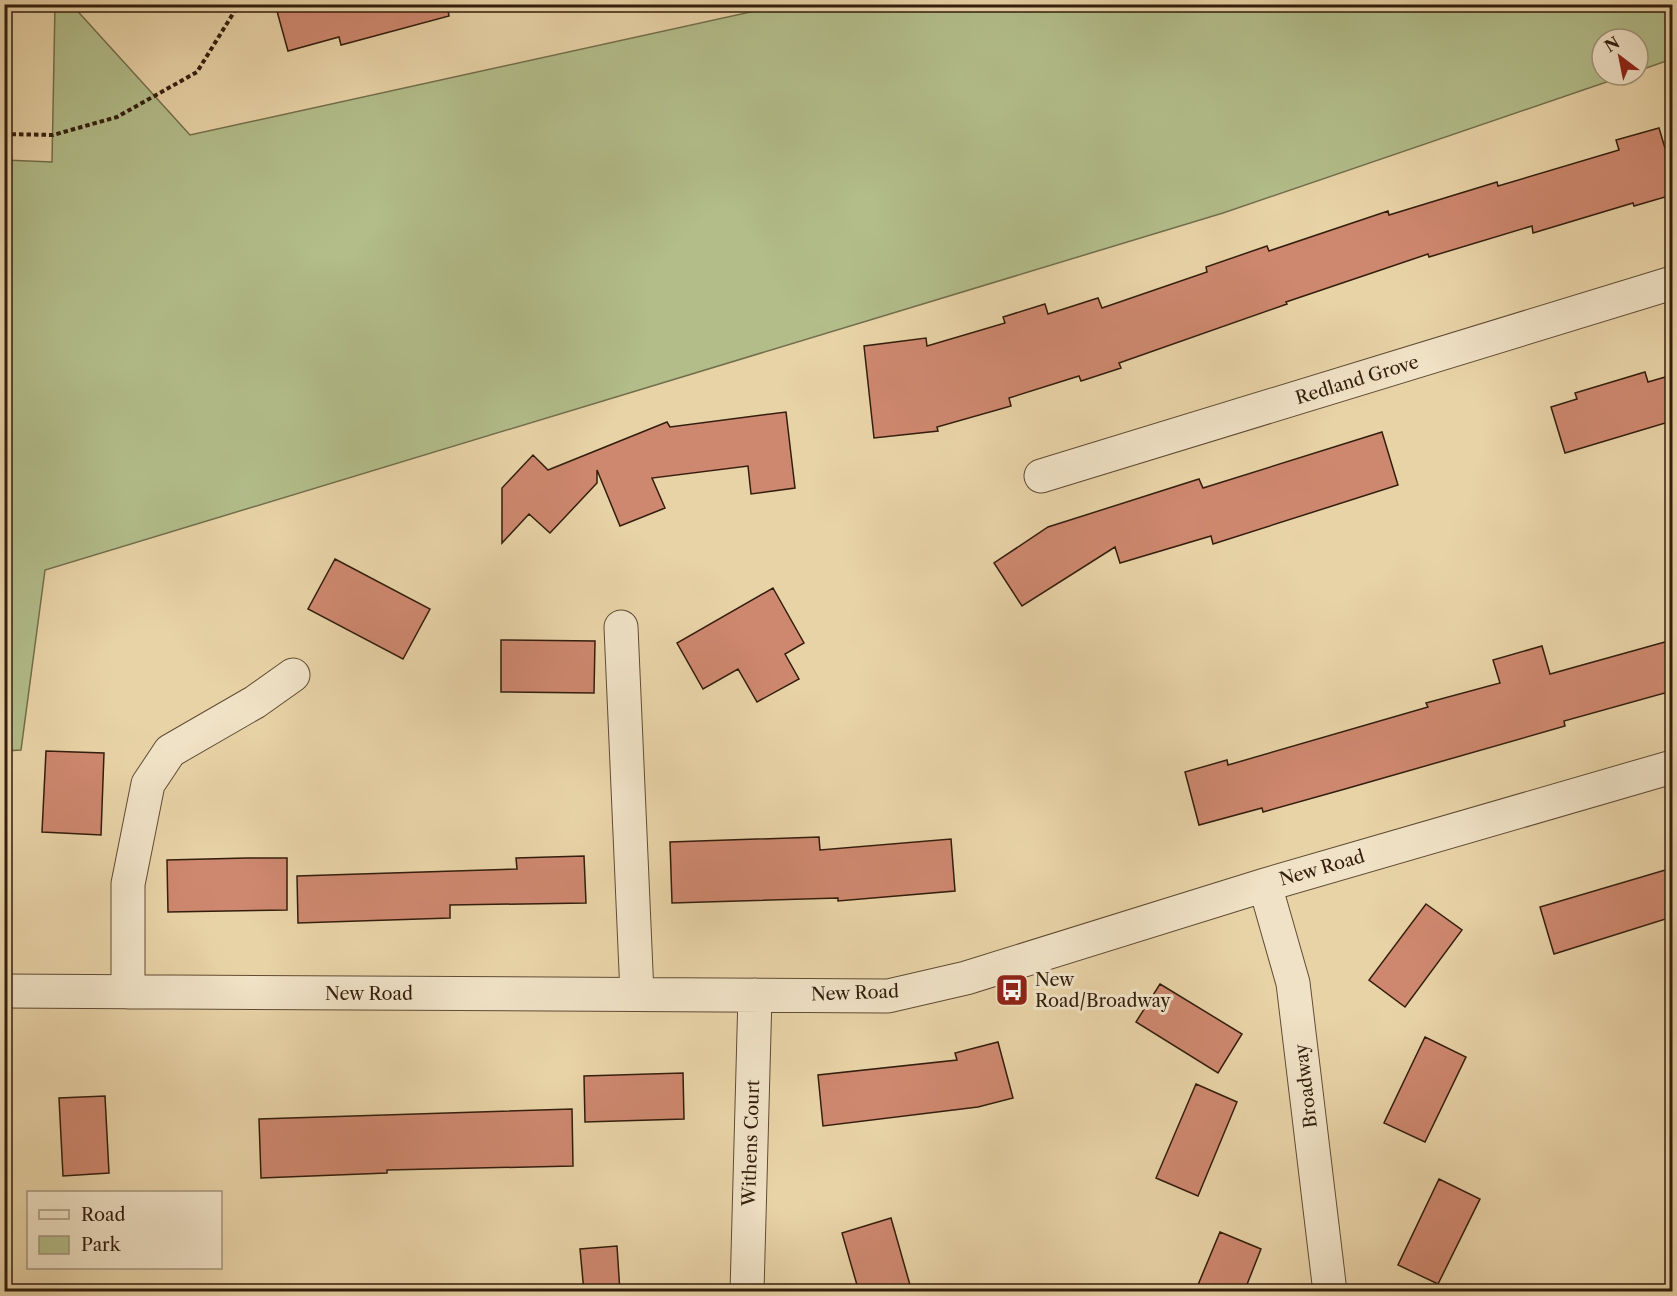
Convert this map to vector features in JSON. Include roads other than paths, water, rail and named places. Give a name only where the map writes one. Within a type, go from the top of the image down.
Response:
[{"type":"street","name":"Redland Grove","points":[[1041,476],[1672,284]]},
{"type":"street","points":[[621,627],[637,994]]},
{"type":"street","points":[[128,992],[128,884],[148,784],[170,751],[255,702],[292,675]]},
{"type":"street","name":"New Road","points":[[4,991],[888,996],[966,978],[1265,885],[1672,767]]},
{"type":"street","name":"Broadway","points":[[1265,885],[1293,983],[1330,1292]]},
{"type":"street","name":"Withens Court","points":[[747,1292],[755,994]]},
{"type":"place","name":"New Road/Broadway","points":[[1012,990]]}]
